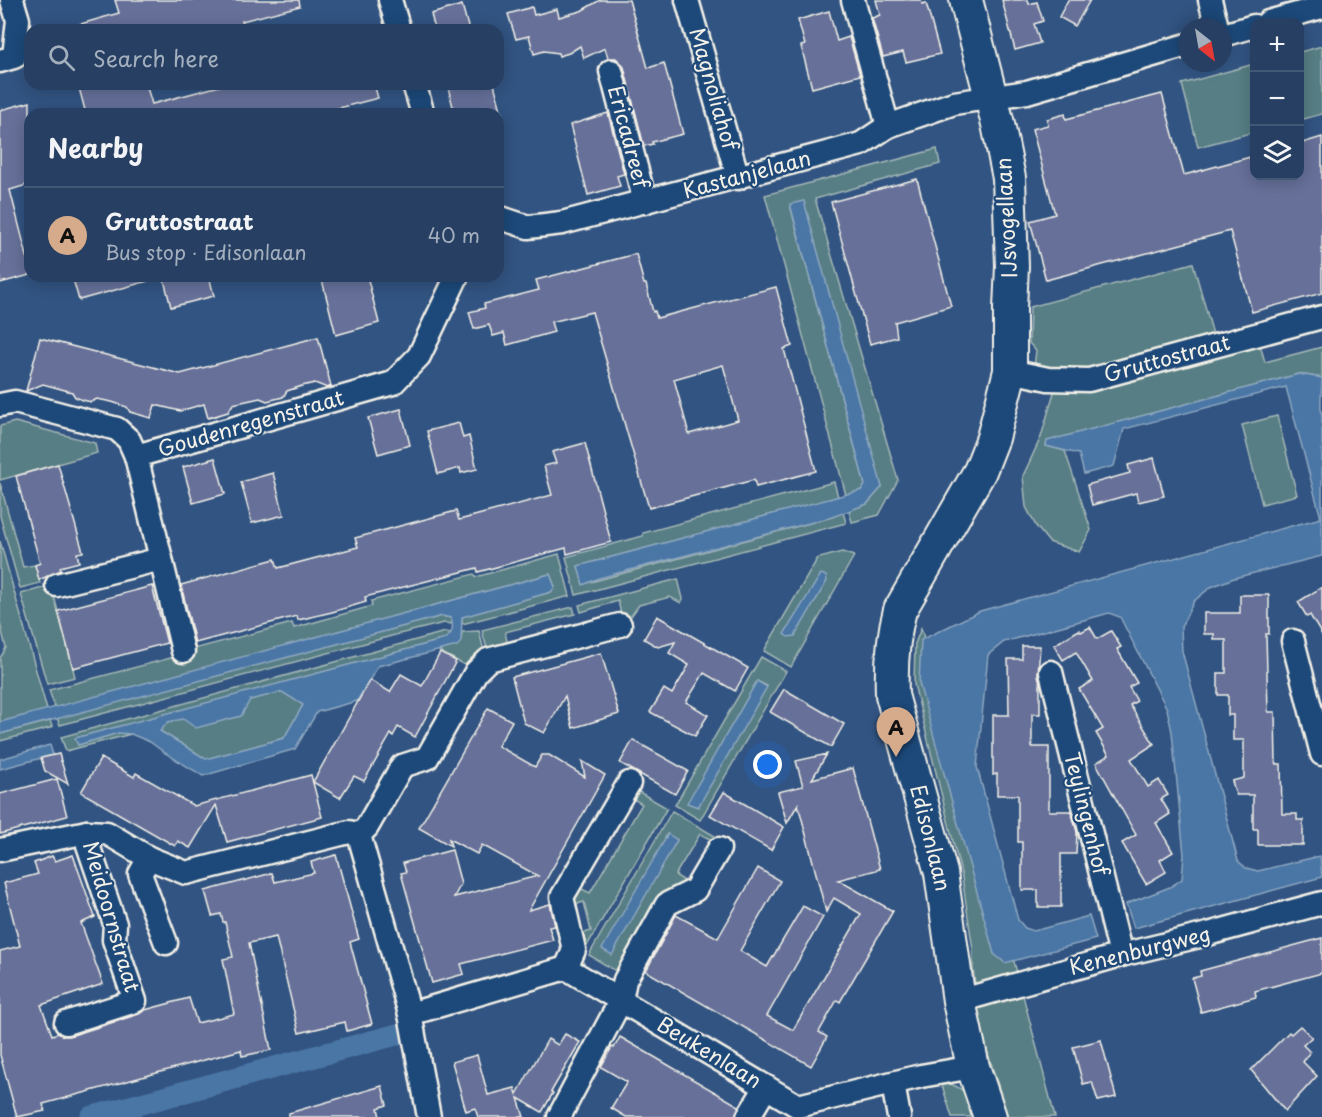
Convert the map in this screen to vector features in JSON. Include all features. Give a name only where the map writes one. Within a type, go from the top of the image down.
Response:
[{"type":"street","points":[[390,0],[397,24]]},
{"type":"street","name":"Magnoliahof","points":[[687,0],[738,178]]},
{"type":"street","points":[[853,0],[888,126]]},
{"type":"street","name":"IJsvogellaan","points":[[966,0],[1009,178],[1012,266],[1010,371],[993,438]]},
{"type":"street","points":[[1210,0],[1215,18]]},
{"type":"street","points":[[1282,18],[1322,7]]},
{"type":"street","points":[[0,61],[14,57],[10,15]]},
{"type":"street","points":[[1232,32],[1250,27]]},
{"type":"street","name":"Kastanjelaan","points":[[504,220],[528,227],[562,223],[645,202],[861,144],[888,126],[954,103],[1027,92],[1178,48]]},
{"type":"street","name":"Ericadreef","points":[[610,71],[645,202]]},
{"type":"street","points":[[416,90],[421,108]]},
{"type":"street","name":"Goudenregenstraat","points":[[0,405],[15,402],[117,429],[129,440],[136,456],[393,383],[419,356],[454,282]]},
{"type":"street","name":"Gruttostraat","points":[[1010,371],[1048,379],[1089,380],[1322,317]]},
{"type":"street","name":"Edisonlaan","points":[[990,1117],[974,1067],[959,1001],[941,873],[892,695],[892,653],[894,631],[900,610],[971,488],[993,438]]},
{"type":"street","points":[[136,456],[183,651]]},
{"type":"street","points":[[57,585],[161,560]]},
{"type":"street","points":[[429,1117],[410,1014],[359,835],[368,827],[402,766],[427,758],[476,672],[488,660],[620,625]]},
{"type":"street","points":[[1293,641],[1322,754]]},
{"type":"street","name":"Teylingenhof","points":[[1051,672],[1121,955]]},
{"type":"street","points":[[410,1014],[566,968],[573,950],[562,897],[629,783]]},
{"type":"street","name":"Meidoornstraat","points":[[0,850],[87,832],[107,833],[149,858],[186,873],[349,832],[359,835]]},
{"type":"street","name":"Meidoornstraat","points":[[66,1023],[135,1001],[114,940],[115,924],[88,845],[87,832]]},
{"type":"street","points":[[559,1117],[621,1000],[625,980],[667,904],[695,890],[719,849]]},
{"type":"street","name":"Meidoornstraat","points":[[149,858],[140,874],[166,943]]},
{"type":"street","name":"Kenenburgweg","points":[[959,1001],[1121,955],[1322,903]]},
{"type":"street","name":"Beukenlaan","points":[[566,968],[798,1106],[921,1076],[974,1067]]},
{"type":"street","points":[[893,1084],[899,1117]]},
{"type":"street","points":[[748,1117],[766,1087]]},
{"type":"green space","points":[[1322,46],[1322,114],[1304,119],[1304,72],[1304,51]]},
{"type":"green space","points":[[1250,65],[1250,133],[1198,147],[1182,84],[1232,72]]},
{"type":"green space","points":[[937,149],[940,164],[815,199],[898,480],[879,515],[852,522],[849,510],[867,504],[882,487],[790,205],[865,485],[862,490],[846,495],[765,195]]},
{"type":"green space","points":[[1193,263],[1214,338],[1081,372],[1034,367],[1036,351],[1029,343],[1030,307]]},
{"type":"green space","points":[[1260,345],[1265,362],[1322,347],[1322,378],[1299,374],[1047,441],[1046,446],[1065,451],[1091,530],[1079,552],[1049,542],[1036,526],[1026,507],[1023,476],[1041,437],[1055,389]]},
{"type":"green space","points":[[1277,416],[1297,495],[1262,504],[1242,425]]},
{"type":"green space","points":[[15,422],[95,443],[97,453],[0,480],[0,426]]},
{"type":"green space","points":[[834,482],[838,497],[578,566],[583,584],[832,517],[843,512],[846,523],[576,595],[566,557],[643,536],[643,533]]},
{"type":"green space","points":[[0,483],[23,567],[35,565],[40,583],[20,588],[0,516]]},
{"type":"green space","points":[[0,541],[47,710],[0,722],[0,658],[6,648],[0,623]]},
{"type":"green space","points":[[842,552],[854,556],[791,667],[764,651],[816,559]]},
{"type":"green space","points":[[559,554],[570,596],[462,624],[462,617],[551,592],[555,587],[550,574],[55,708],[49,690],[190,653],[190,650],[292,623],[294,628],[372,606],[371,601],[474,574],[476,577]]},
{"type":"green space","points":[[678,579],[683,599],[681,603],[670,597],[639,605],[624,626],[618,601],[581,612],[579,605]]},
{"type":"green space","points":[[46,587],[48,593],[53,592],[75,677],[47,684],[21,594]]},
{"type":"green space","points":[[573,607],[575,614],[505,632],[508,646],[488,653],[482,630]]},
{"type":"green space","points":[[442,616],[451,618],[452,624],[444,623],[399,634],[60,725],[57,718]]},
{"type":"green space","points":[[921,628],[957,745],[1055,1117],[1008,1117],[986,1047],[979,1014],[973,950],[962,877],[914,684],[915,644]]},
{"type":"green space","points":[[479,631],[485,655],[470,668],[437,650],[461,642],[462,632]]},
{"type":"green space","points":[[445,632],[452,633],[450,637],[76,738],[78,745],[118,733],[131,734],[66,751],[61,737]]},
{"type":"green space","points":[[761,657],[786,671],[700,820],[675,805]],"holes":[[[757,681],[767,686],[698,806],[688,803]]]},
{"type":"green space","points":[[283,691],[303,705],[284,738],[206,759],[160,731],[168,722]]},
{"type":"green space","points":[[50,721],[52,726],[50,728],[0,741],[0,734]]},
{"type":"green space","points":[[634,789],[667,808],[584,951],[578,935],[591,931],[584,902],[570,906],[578,887],[590,893],[642,804],[630,797]]},
{"type":"green space","points":[[672,811],[720,839],[718,843],[700,834],[675,875],[689,884],[671,888],[619,973],[589,955]],"holes":[[[667,834],[677,840],[611,955]]]},
{"type":"green space","points":[[941,1082],[956,1086],[966,1094],[981,1117],[952,1117]]},
{"type":"water","points":[[804,201],[882,487],[867,504],[832,517],[599,578],[583,585],[578,566],[862,490],[865,485],[790,204]]},
{"type":"water","points":[[1299,374],[1322,378],[1322,556],[1234,578],[1211,587],[1194,601],[1181,627],[1182,651],[1238,861],[1246,868],[1258,871],[1320,856],[1322,877],[1134,928],[1126,904],[1170,887],[1182,879],[1184,855],[1172,732],[1167,709],[1120,617],[1109,613],[1004,642],[988,655],[977,767],[1018,920],[1025,928],[1034,931],[1089,916],[1096,939],[1005,963],[994,954],[919,683],[921,640],[980,611],[1321,518],[1286,387],[1124,429],[1114,466],[1084,474],[1079,454],[1046,446],[1047,441]]},
{"type":"water","points":[[550,574],[555,587],[551,592],[462,617],[461,642],[457,646],[378,666],[357,701],[317,712],[295,749],[203,776],[150,742],[131,734],[118,733],[78,745],[75,738],[442,640],[452,631],[451,618],[442,616],[0,734],[0,722]],"holes":[[[282,692],[303,705],[284,738],[206,759],[160,731],[168,722],[183,719],[196,728],[241,716],[250,700]]]},
{"type":"water","points":[[821,574],[826,576],[827,581],[795,636],[788,637],[784,634]]},
{"type":"water","points":[[757,681],[767,687],[698,807],[687,803]]},
{"type":"water","points":[[50,745],[53,755],[0,769],[0,759]]},
{"type":"water","points":[[668,834],[677,840],[612,955],[602,949]]},
{"type":"building","points":[[115,0],[299,0],[300,6],[242,21],[243,24],[80,24],[119,13]]},
{"type":"building","points":[[600,0],[629,0],[648,68],[664,63],[683,134],[644,146],[624,67],[616,58],[608,58],[605,48],[584,58],[580,46],[559,56],[558,53],[544,51],[534,54],[529,36],[516,39],[508,14],[532,7],[534,15],[557,9],[559,17],[581,11]]},
{"type":"building","points":[[876,0],[921,0],[922,4],[926,3],[940,54],[906,62],[903,52],[883,57],[872,18],[880,15]]},
{"type":"building","points":[[1002,0],[1028,0],[1029,4],[1037,2],[1043,21],[1034,24],[1040,43],[1015,50]]},
{"type":"building","points":[[1068,0],[1090,0],[1075,26],[1059,17]]},
{"type":"building","points":[[462,5],[467,24],[434,24],[431,14]]},
{"type":"building","points":[[829,11],[837,41],[849,37],[860,75],[812,88],[801,46],[805,45],[798,20]]},
{"type":"building","points":[[80,90],[148,90],[152,104],[204,90],[376,90],[378,98],[339,108],[84,108]]},
{"type":"building","points":[[449,90],[496,90],[500,108],[453,108]]},
{"type":"building","points":[[1162,94],[1184,175],[1250,157],[1250,180],[1304,180],[1304,142],[1322,137],[1322,293],[1252,312],[1230,231],[1046,280],[1030,221],[1055,214],[1032,129],[1048,125],[1047,119],[1065,114],[1066,119]]},
{"type":"building","points":[[30,102],[30,108],[24,108],[24,186],[10,190],[24,245],[24,277],[0,283],[0,110]]},
{"type":"building","points":[[608,113],[624,174],[617,176],[620,186],[588,195],[570,125]]},
{"type":"building","points":[[917,179],[951,306],[895,322],[897,337],[870,344],[831,202]]},
{"type":"building","points":[[636,254],[653,312],[655,311],[657,318],[776,287],[792,346],[784,349],[816,471],[756,487],[754,480],[649,508],[592,312],[551,322],[554,332],[507,345],[504,333],[493,336],[489,325],[474,329],[469,312],[485,308],[484,304],[539,290],[536,280]],"holes":[[[723,365],[738,420],[689,434],[674,379]]]},
{"type":"building","points":[[74,282],[144,282],[79,300]]},
{"type":"building","points":[[165,282],[210,282],[214,296],[171,307]]},
{"type":"building","points":[[323,282],[369,282],[379,323],[336,335]]},
{"type":"building","points":[[318,337],[331,386],[327,388],[315,383],[302,386],[287,391],[283,397],[267,401],[260,398],[233,404],[228,412],[208,418],[204,404],[180,411],[155,405],[151,418],[130,412],[127,407],[112,402],[97,399],[91,402],[83,400],[75,397],[72,392],[43,384],[26,391],[40,338],[180,374]]},
{"type":"building","points":[[401,409],[410,445],[378,454],[368,418]]},
{"type":"building","points":[[459,423],[463,438],[469,436],[477,469],[461,473],[460,468],[438,474],[427,431]]},
{"type":"building","points":[[585,443],[611,542],[567,554],[566,548],[478,572],[477,568],[365,597],[366,602],[332,612],[298,620],[297,616],[195,643],[181,585],[275,559],[278,568],[358,547],[355,538],[456,511],[459,520],[552,495],[544,466],[556,463],[552,452]]},
{"type":"building","points":[[215,458],[225,494],[193,503],[183,467]]},
{"type":"building","points":[[1154,458],[1164,496],[1138,502],[1136,493],[1092,505],[1087,485],[1130,473],[1128,465]]},
{"type":"building","points":[[58,464],[83,552],[77,553],[79,562],[60,567],[61,570],[39,580],[35,565],[40,563],[16,476]]},
{"type":"building","points":[[273,473],[284,515],[252,523],[241,482]]},
{"type":"building","points":[[152,586],[167,643],[73,668],[58,611]]},
{"type":"building","points":[[1322,587],[1322,635],[1310,615],[1307,617],[1298,602]]},
{"type":"building","points":[[1240,595],[1269,595],[1269,634],[1266,634],[1268,712],[1275,712],[1276,764],[1281,764],[1282,814],[1297,814],[1297,820],[1303,820],[1303,845],[1258,845],[1258,829],[1253,829],[1253,795],[1236,795],[1232,781],[1244,778],[1244,740],[1233,740],[1233,715],[1228,715],[1228,695],[1218,695],[1218,673],[1226,673],[1226,640],[1214,640],[1214,634],[1204,634],[1204,613],[1240,613]]},
{"type":"building","points":[[657,616],[748,668],[735,691],[704,673],[686,702],[708,715],[695,736],[650,712],[664,689],[672,694],[689,665],[669,653],[675,642],[658,647],[644,639]]},
{"type":"building","points":[[1090,627],[1097,639],[1111,631],[1121,647],[1117,649],[1137,683],[1129,687],[1137,701],[1130,705],[1154,744],[1131,759],[1148,787],[1159,780],[1168,795],[1161,799],[1170,814],[1156,823],[1173,852],[1160,860],[1166,872],[1146,884],[1122,843],[1136,835],[1096,763],[1109,755],[1096,733],[1103,729],[1079,689],[1093,681],[1076,652],[1063,660],[1054,645],[1079,630],[1081,632]]},
{"type":"building","points":[[1022,646],[1040,646],[1038,675],[1040,714],[1032,714],[1032,747],[1049,747],[1049,811],[1071,811],[1077,832],[1076,854],[1061,854],[1061,907],[1038,907],[1038,890],[1022,890],[1022,842],[1018,842],[1018,795],[997,795],[997,774],[993,775],[993,715],[1009,715],[1008,659],[1022,659]]},
{"type":"building","points":[[440,653],[456,661],[415,737],[398,727],[393,736],[391,734],[364,781],[354,776],[340,798],[313,782],[370,680],[390,692],[401,674],[422,686]]},
{"type":"building","points":[[601,653],[619,714],[573,728],[565,696],[544,733],[524,723],[512,677]]},
{"type":"building","points":[[784,689],[844,724],[831,747],[770,712]]},
{"type":"building","points":[[488,708],[512,721],[498,746],[535,767],[542,755],[549,755],[585,777],[582,761],[605,775],[529,910],[550,904],[555,926],[549,927],[553,940],[461,964],[464,974],[432,983],[401,873],[406,872],[403,863],[452,850],[461,884],[454,897],[538,876],[482,845],[477,854],[449,839],[451,846],[419,828]]},
{"type":"building","points":[[633,740],[688,771],[675,794],[620,763]]},
{"type":"building","points":[[59,754],[68,784],[45,771],[41,758]]},
{"type":"building","points":[[827,754],[812,779],[853,768],[880,869],[838,880],[893,911],[840,1002],[837,1000],[819,1032],[827,1037],[811,1066],[646,971],[676,915],[718,938],[758,868],[780,881],[740,951],[767,967],[803,906],[823,917],[767,1016],[793,1030],[861,914],[834,898],[826,912],[798,804],[787,823],[778,792],[803,786],[796,761]]},
{"type":"building","points":[[101,758],[134,777],[136,773],[194,806],[311,775],[322,817],[227,842],[216,805],[190,848],[178,841],[175,846],[81,792]]},
{"type":"building","points":[[57,779],[67,816],[0,834],[0,794]]},
{"type":"building","points":[[724,792],[784,827],[771,850],[710,815]]},
{"type":"building","points":[[73,855],[95,917],[81,923],[103,984],[41,1005],[52,1035],[58,1033],[70,1036],[139,1014],[145,1010],[189,998],[197,1023],[234,1014],[223,959],[233,957],[225,922],[221,914],[212,916],[205,891],[272,873],[275,882],[314,873],[311,862],[336,855],[359,939],[350,942],[372,1024],[347,1031],[345,1022],[299,1033],[276,937],[249,943],[271,1050],[242,1056],[241,1050],[43,1104],[45,1111],[17,1117],[0,1055],[0,951],[20,946],[4,883],[38,874],[34,863],[52,856],[55,861]]},
{"type":"building","points":[[1322,938],[1322,973],[1255,991],[1256,997],[1201,1012],[1192,978],[1201,976],[1200,971]]},
{"type":"building","points":[[1300,1026],[1312,1037],[1303,1045],[1310,1052],[1303,1062],[1317,1076],[1285,1111],[1251,1070],[1289,1032],[1291,1034]]},
{"type":"building","points":[[565,1034],[580,1042],[542,1112],[518,1098],[524,1117],[478,1117],[475,1108],[466,1111],[452,1062],[477,1055],[488,1095],[515,1088],[517,1094],[548,1039],[558,1045]]},
{"type":"building","points":[[620,1037],[739,1106],[735,1117],[626,1117],[611,1108],[627,1082],[601,1067]]},
{"type":"building","points":[[1101,1040],[1116,1097],[1098,1101],[1092,1082],[1083,1084],[1073,1047]]},
{"type":"building","points":[[382,1086],[387,1105],[378,1108],[380,1117],[289,1117],[289,1113]]},
{"type":"waterway","points":[[91,1117],[395,1035]]},
{"type":"place","name":"Gruttostraat","points":[[896,757]]}]
